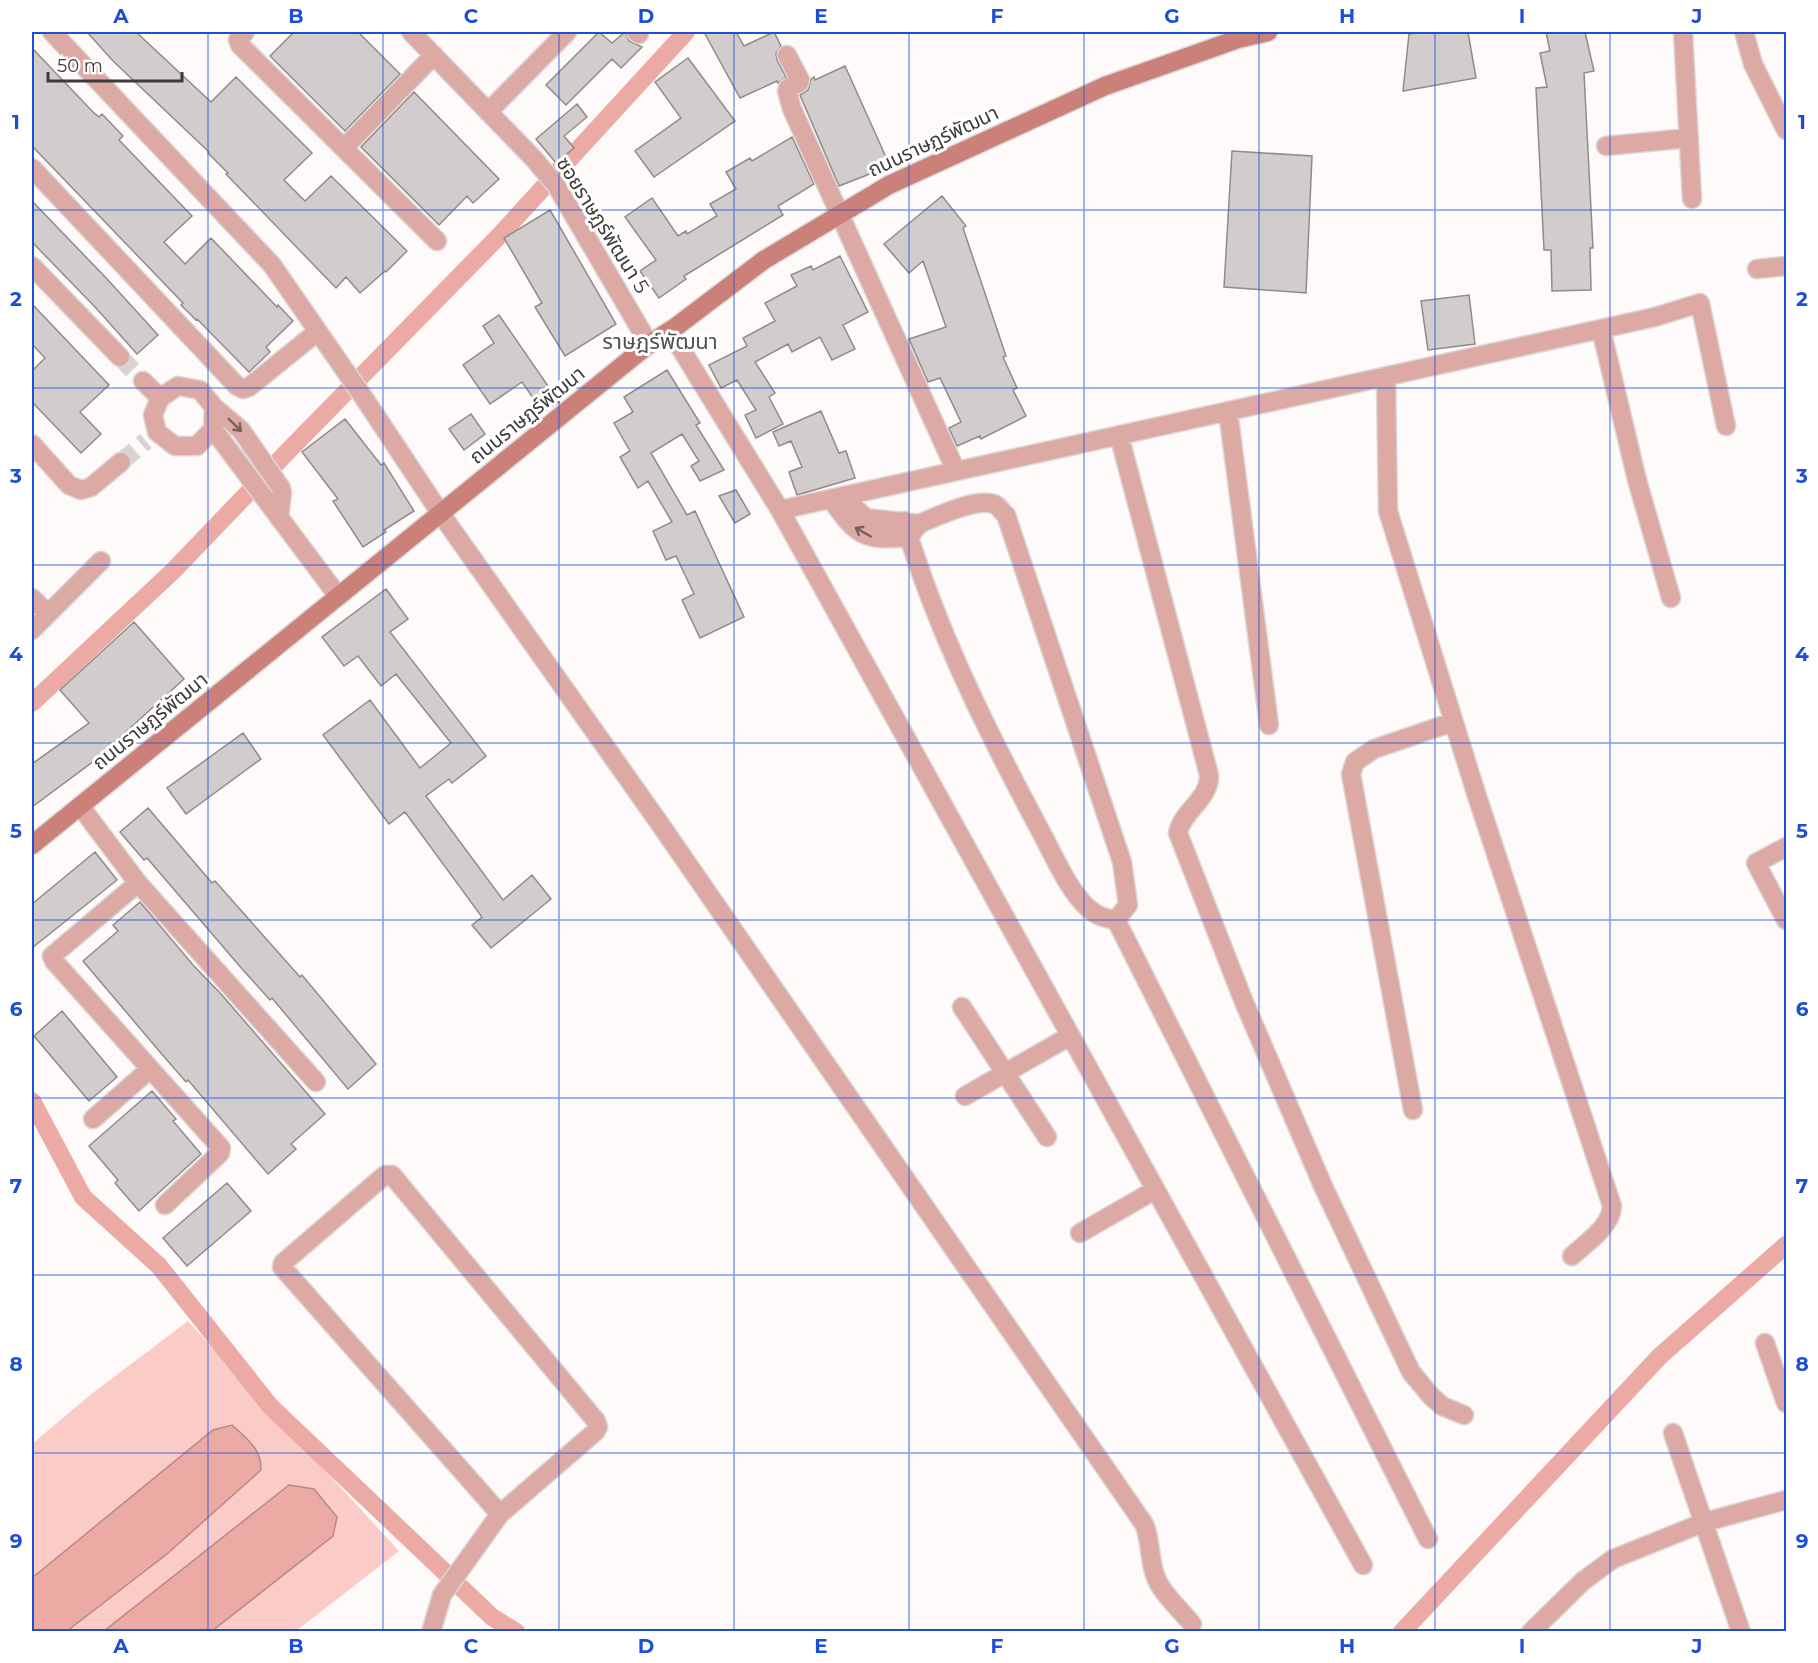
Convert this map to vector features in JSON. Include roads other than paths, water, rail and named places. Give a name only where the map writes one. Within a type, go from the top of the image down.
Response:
[{"type":"street","points":[[52,32],[272,265],[441,514],[667,834],[1144,1524],[1149,1534],[1154,1572],[1158,1582],[1192,1624]]},
{"type":"street","points":[[245,32],[238,40],[240,45],[437,241]]},
{"type":"street","name":"ซอยราษฎร์พัฒนา 5","points":[[411,32],[534,159],[556,185],[649,344]]},
{"type":"street","points":[[488,112],[567,32]]},
{"type":"street","name":"ถนนราษฏร์พัฒนา","points":[[32,845],[649,344],[670,331],[764,260],[889,185],[1105,86],[1238,35],[1268,32]]},
{"type":"street","points":[[1683,32],[1692,200]]},
{"type":"street","points":[[1744,32],[1753,64],[1786,130]]},
{"type":"street","points":[[344,148],[434,55]]},
{"type":"street","points":[[787,56],[800,80],[789,88],[787,95],[956,471]]},
{"type":"street","points":[[1606,146],[1689,138]]},
{"type":"street","points":[[32,168],[237,386],[243,389],[249,387],[317,332]]},
{"type":"street","points":[[32,266],[120,357]]},
{"type":"street","points":[[1757,269],[1786,266]]},
{"type":"street","points":[[780,510],[1601,329],[1654,317],[1700,303],[1726,426]]},
{"type":"street","points":[[1601,329],[1637,480],[1671,598]]},
{"type":"street","points":[[670,331],[780,510],[1363,1564]]},
{"type":"street","points":[[1386,376],[1388,510],[1453,722],[1612,1206],[1611,1215],[1606,1223],[1572,1256]]},
{"type":"street","points":[[143,381],[160,398]]},
{"type":"street","points":[[213,429],[197,446],[175,446],[152,436],[153,415],[160,398],[178,386],[200,390],[214,407],[241,430],[281,488],[282,493],[275,512]]},
{"type":"street","points":[[214,407],[213,429],[338,596]]},
{"type":"street","points":[[1228,411],[1269,724]]},
{"type":"street","points":[[1119,435],[1209,775],[1209,783],[1205,792],[1181,822],[1178,833],[1244,1002],[1323,1186],[1412,1372],[1442,1406],[1464,1415]]},
{"type":"street","points":[[32,444],[69,485],[81,490],[91,487],[121,462]]},
{"type":"street","points":[[839,497],[846,521],[859,532],[874,538],[981,503],[996,505],[1005,515],[1122,862],[1128,905],[1116,920]]},
{"type":"street","points":[[910,527],[934,612],[964,682],[1035,820],[1071,886],[1086,907],[1101,918],[1116,920]]},
{"type":"street","points":[[32,630],[101,561]]},
{"type":"street","points":[[32,598],[48,614]]},
{"type":"street","points":[[1413,1110],[1351,774],[1355,762],[1374,749],[1453,722]]},
{"type":"street","points":[[80,806],[138,882],[316,1082]]},
{"type":"street","points":[[1786,848],[1756,862],[1786,920]]},
{"type":"street","points":[[138,882],[52,956],[222,1151],[165,1205]]},
{"type":"street","points":[[1116,920],[1428,1539]]},
{"type":"street","points":[[963,1007],[1047,1137]]},
{"type":"street","points":[[965,1096],[1070,1036]]},
{"type":"street","points":[[93,1119],[150,1069]]},
{"type":"street","points":[[431,1632],[442,1595],[500,1514],[596,1432],[598,1427],[597,1421],[392,1175],[386,1175],[283,1263],[282,1267],[284,1272],[500,1514]]},
{"type":"street","points":[[1080,1233],[1155,1190]]},
{"type":"street","points":[[1765,1343],[1786,1404]]},
{"type":"street","points":[[1673,1433],[1741,1632]]},
{"type":"street","points":[[1531,1632],[1583,1581],[1613,1559],[1705,1522],[1786,1500]]},
{"type":"waterway","points":[[32,703],[173,571],[499,236],[686,32]]},
{"type":"waterway","points":[[32,1101],[83,1197],[159,1266],[270,1406],[492,1617],[516,1632]]},
{"type":"waterway","points":[[1402,1632],[1660,1356],[1786,1245]]},
{"type":"tunnel","points":[[120,357],[143,381]]},
{"type":"tunnel","points":[[121,462],[146,441]]},
{"type":"district","name":"ราษฎร์พัฒนา","points":[[660,341]]}]
